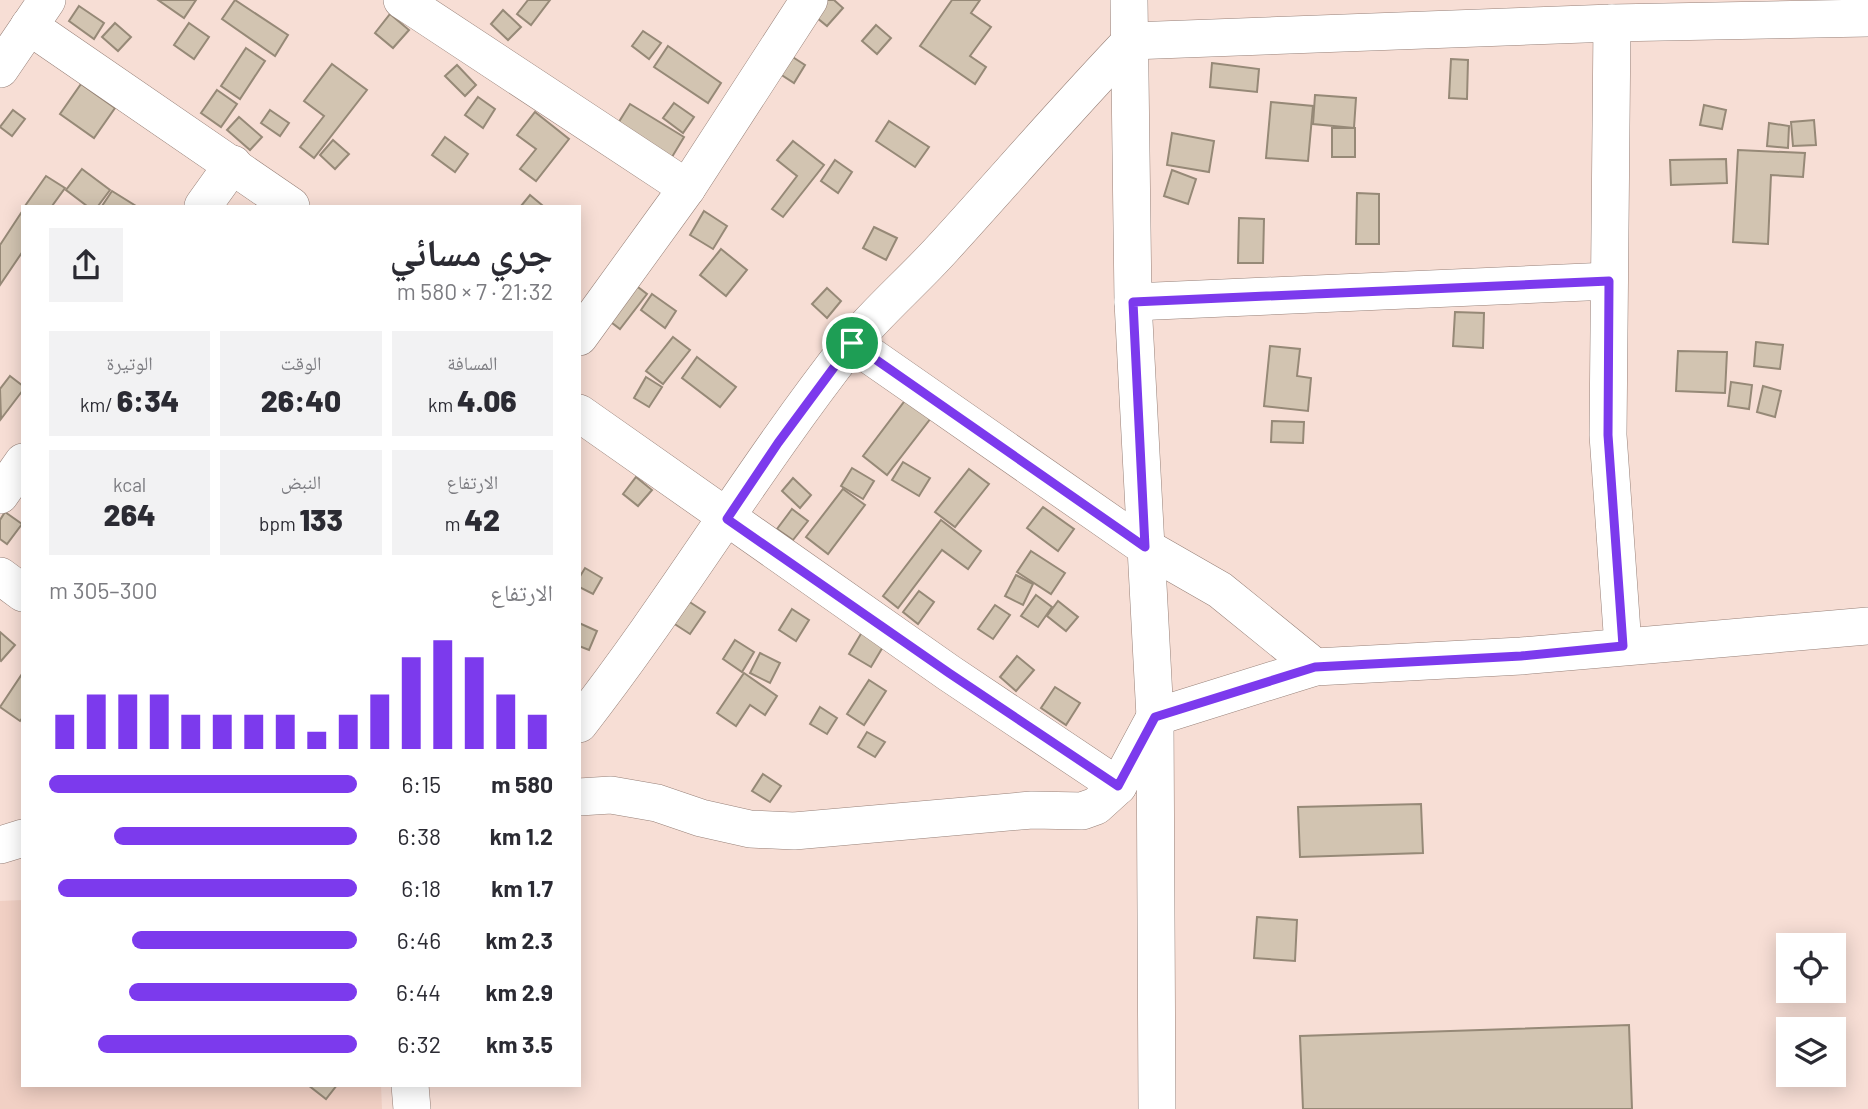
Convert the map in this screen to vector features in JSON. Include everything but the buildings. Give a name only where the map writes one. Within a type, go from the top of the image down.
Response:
[{"type":"street","points":[[402,0],[687,188]]},
{"type":"street","points":[[581,334],[687,188],[809,0]]},
{"type":"street","points":[[1129,0],[1133,302],[1155,717],[1157,1109]]},
{"type":"street","points":[[0,69],[38,13],[290,205]]},
{"type":"street","points":[[583,711],[727,519],[778,443],[852,343],[942,250],[1060,114],[1131,41],[1612,23],[1868,19]]},
{"type":"street","points":[[1612,23],[1608,435],[1623,646]]},
{"type":"street","points":[[204,205],[233,164]]},
{"type":"street","points":[[1133,302],[1609,281]]},
{"type":"street","points":[[852,343],[1145,547],[1220,590],[1315,667]]},
{"type":"street","points":[[581,414],[949,673],[1118,786]]},
{"type":"street","points":[[0,495],[21,466]]},
{"type":"street","points":[[0,576],[21,592]]},
{"type":"street","points":[[581,797],[611,795],[657,803],[701,818],[750,829],[794,831],[1032,810],[1082,811],[1096,806],[1118,786],[1155,717],[1315,667],[1521,656],[1868,626]]},
{"type":"street","points":[[0,845],[21,839]]},
{"type":"street","points":[[410,1087],[412,1109]]},
{"type":"shaded area","points":[[21,900],[21,1087],[381,1087],[382,1109],[0,1109],[0,901]]},
{"type":"route","points":[[1609,281],[1608,435],[1623,646],[1521,656],[1315,667],[1155,717],[1118,786],[727,519],[778,443],[852,343],[1145,547],[1133,302],[1609,281]]}]
